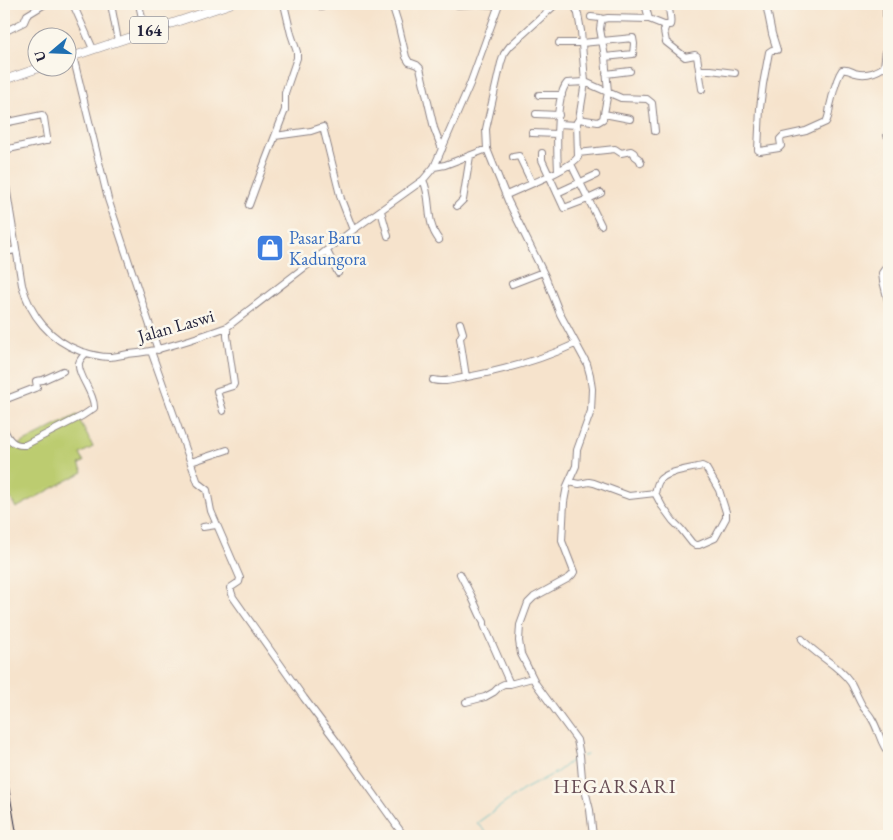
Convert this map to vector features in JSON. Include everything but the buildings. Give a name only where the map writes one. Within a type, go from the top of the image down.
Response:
[{"type":"main road","name":"164","points":[[78,54],[230,4]]},
{"type":"main road","points":[[4,80],[28,72]]},
{"type":"street","points":[[4,32],[24,22],[27,15],[46,4]]},
{"type":"street","points":[[73,4],[94,49]]},
{"type":"street","points":[[111,4],[118,41]]},
{"type":"street","points":[[139,4],[145,32]]},
{"type":"street","points":[[249,206],[285,110],[285,93],[297,58],[284,4]]},
{"type":"street","points":[[392,4],[406,57],[409,62],[420,68],[436,136],[442,149]]},
{"type":"street","points":[[458,5],[474,4]]},
{"type":"street","points":[[480,4],[498,4]]},
{"type":"street","name":"Jalan Laswi","points":[[4,174],[5,194],[26,298],[40,322],[57,339],[86,353],[109,357],[154,350],[227,327],[423,180],[434,167],[470,84],[498,4]]},
{"type":"street","points":[[556,4],[510,46],[504,54],[486,130],[487,149],[506,195],[590,375],[592,389],[591,411],[578,446],[576,466],[569,482],[564,502],[562,541],[574,572],[569,578],[528,602],[520,625],[519,640],[521,654],[532,678],[577,740],[593,836]]},
{"type":"street","points":[[506,195],[558,171],[577,159],[578,122],[585,82],[578,14],[574,4]]},
{"type":"street","points":[[645,4],[649,19]]},
{"type":"street","points":[[590,17],[603,19],[649,19],[670,25],[669,4]]},
{"type":"street","points":[[766,4],[777,50],[769,52],[763,84],[758,150],[760,152],[779,148],[782,136],[806,131],[826,122],[842,70],[866,74],[876,72],[884,67]]},
{"type":"street","points":[[884,67],[886,4]]},
{"type":"street","points":[[558,124],[598,122],[603,119],[608,92],[600,29],[603,19]]},
{"type":"street","points":[[664,24],[666,42],[685,57],[697,55],[702,89]]},
{"type":"street","points":[[559,43],[633,39],[633,54],[605,57]]},
{"type":"street","points":[[884,67],[889,72]]},
{"type":"street","points":[[699,70],[735,73]]},
{"type":"street","points":[[606,74],[630,71]]},
{"type":"street","points":[[76,78],[108,199],[154,350],[198,482],[207,490],[209,506],[216,525],[240,578],[239,582],[230,588],[233,597],[404,836]]},
{"type":"street","points":[[558,171],[557,134],[559,114],[562,95],[567,83],[585,82],[621,98],[647,99],[652,103],[655,131]]},
{"type":"street","points":[[539,95],[562,95]]},
{"type":"street","points":[[536,114],[559,114]]},
{"type":"street","points":[[604,114],[630,120]]},
{"type":"street","points":[[4,123],[42,115],[47,141],[4,150]]},
{"type":"street","points":[[275,136],[311,131],[323,127],[341,199],[354,230]]},
{"type":"street","points":[[532,133],[557,134]]},
{"type":"street","points":[[434,167],[446,165],[487,149]]},
{"type":"street","points":[[578,153],[615,149],[621,152],[632,151],[641,163]]},
{"type":"street","points":[[542,154],[542,160],[564,208],[601,193]]},
{"type":"street","points":[[457,206],[462,200],[470,156]]},
{"type":"street","points":[[513,157],[519,156],[532,184]]},
{"type":"street","points":[[570,164],[601,225]]},
{"type":"street","points":[[557,193],[596,175]]},
{"type":"street","points":[[423,180],[426,186],[432,229],[439,240]]},
{"type":"street","points":[[889,202],[889,211]]},
{"type":"street","points":[[381,211],[388,236]]},
{"type":"street","points":[[4,252],[16,250]]},
{"type":"street","points":[[326,251],[338,273]]},
{"type":"street","points":[[889,263],[882,273],[889,305]]},
{"type":"street","points":[[512,284],[543,272]]},
{"type":"street","points":[[460,324],[463,333],[460,338],[466,377]]},
{"type":"street","points":[[223,411],[217,391],[234,384],[227,327]]},
{"type":"street","points":[[433,380],[441,382],[452,381],[520,364],[552,354],[575,344]]},
{"type":"street","points":[[4,429],[10,441],[25,445],[94,408],[79,368],[80,360],[86,353]]},
{"type":"street","points":[[4,400],[37,387],[36,381],[63,371]]},
{"type":"street","points":[[191,462],[227,450]]},
{"type":"street","points":[[702,466],[706,468],[719,490],[726,518],[715,538],[695,545],[681,528],[673,522],[656,493],[658,482],[662,478],[702,466]]},
{"type":"street","points":[[569,482],[580,484],[594,483],[629,496],[656,493]]},
{"type":"street","points":[[203,527],[216,525]]},
{"type":"street","points":[[460,574],[484,622],[510,684]]},
{"type":"street","points":[[802,639],[810,648],[835,666],[846,677],[873,720],[889,754]]},
{"type":"street","points":[[466,702],[485,697],[504,684],[532,678]]},
{"type":"green space","points":[[77,415],[93,447],[80,454],[84,462],[79,464],[83,472],[16,508],[4,487],[4,483],[9,480],[4,464],[4,452]]},
{"type":"waterway","points":[[583,756],[587,755]]},
{"type":"waterway","points":[[490,836],[477,823],[523,790],[557,772],[572,760],[577,759]]},
{"type":"railway","points":[[4,8],[13,4]]},
{"type":"railway","points":[[4,761],[17,836]]},
{"type":"place","name":"Pasar Baru Kadungora","points":[[270,248]]},
{"type":"district","name":"HEGARSARI","points":[[615,786]]}]
